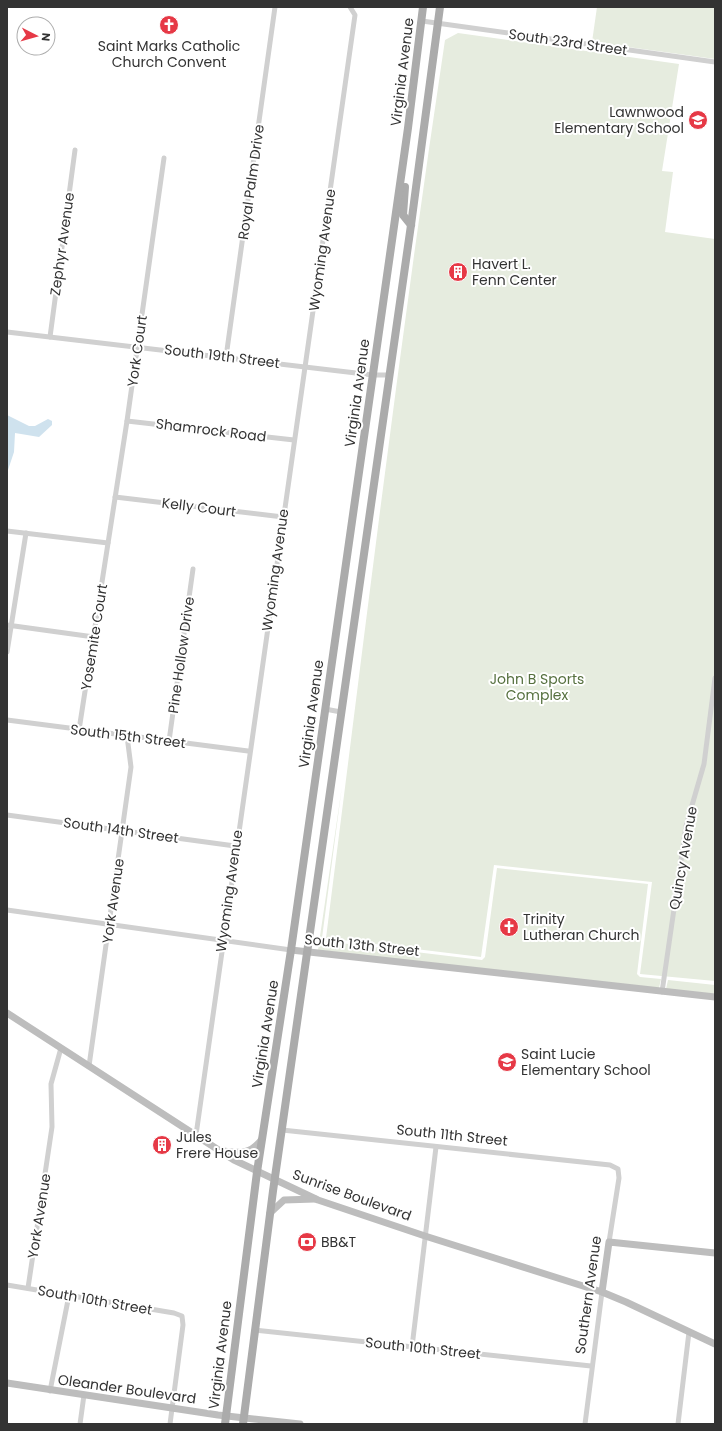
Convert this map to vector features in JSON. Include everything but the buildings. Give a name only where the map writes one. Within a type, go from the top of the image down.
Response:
[{"type":"main road","name":"Virginia Avenue","points":[[225,1420],[257,1172],[291,950],[373,375],[408,128],[423,7]]},
{"type":"main road","name":"Virginia Avenue","points":[[244,1421],[254,1330],[270,1213],[411,225],[440,7]]},
{"type":"main road","points":[[408,128],[403,215],[411,225]]},
{"type":"street","name":"Royal Palm Drive","points":[[226,357],[275,7]]},
{"type":"street","name":"Wyoming Avenue","points":[[196,1135],[248,751],[355,16],[350,7]]},
{"type":"street","name":"South 23rd Street","points":[[422,21],[715,62]]},
{"type":"street","name":"Zephyr Avenue","points":[[50,337],[75,150]]},
{"type":"street","name":"York Court","points":[[108,543],[138,346],[164,158]]},
{"type":"street","name":"South 19th Street","points":[[7,332],[138,346],[373,375],[389,375]]},
{"type":"street","name":"Shamrock Road","points":[[127,420],[294,440]]},
{"type":"street","name":"Kelly Court","points":[[115,497],[283,516]]},
{"type":"street","points":[[7,531],[108,543]]},
{"type":"street","points":[[7,652],[9,625],[26,533]]},
{"type":"street","name":"Yosemite Court","points":[[79,730],[108,543]]},
{"type":"street","name":"Pine Hollow Drive","points":[[169,741],[193,569]]},
{"type":"street","points":[[9,625],[94,637]]},
{"type":"street","name":"Quincy Avenue","points":[[662,992],[686,826],[704,764],[715,678]]},
{"type":"street","points":[[325,709],[341,712]]},
{"type":"street","name":"South 15th Street","points":[[7,720],[248,751]]},
{"type":"street","name":"York Avenue","points":[[89,1066],[131,766],[126,736]]},
{"type":"street","name":"South 14th Street","points":[[7,815],[235,846]]},
{"type":"street","name":"South 13th Street","points":[[7,910],[307,952],[715,997]]},
{"type":"street","name":"Sunrise Boulevard","points":[[7,1013],[219,1150],[257,1172],[318,1200],[425,1236],[602,1292],[715,1344]]},
{"type":"street","name":"York Avenue","points":[[28,1288],[52,1128],[51,1084],[61,1048]]},
{"type":"street","name":"South 11th Street","points":[[282,1130],[610,1165],[618,1170]]},
{"type":"street","points":[[219,1150],[239,1153],[249,1151],[262,1139]]},
{"type":"street","points":[[412,1347],[436,1147]]},
{"type":"street","name":"Southern Avenue","points":[[585,1424],[591,1366],[619,1178],[618,1170]]},
{"type":"street","points":[[270,1213],[284,1200],[318,1200]]},
{"type":"street","points":[[609,1242],[715,1253]]},
{"type":"street","name":"South 10th Street","points":[[7,1285],[174,1313],[182,1316],[183,1326],[172,1408]]},
{"type":"street","points":[[50,1391],[68,1295]]},
{"type":"street","name":"South 10th Street","points":[[254,1330],[591,1366]]},
{"type":"street","points":[[678,1424],[688,1332]]},
{"type":"street","name":"Oleander Boulevard","points":[[7,1383],[50,1391],[172,1408],[225,1420],[300,1424]]},
{"type":"street","points":[[80,1424],[84,1395]]},
{"type":"street","points":[[170,1424],[172,1408]]},
{"type":"green space","points":[[597,7],[715,7],[715,59],[592,42]]},
{"type":"green space","name":"John B Sports Complex","points":[[458,33],[679,64],[662,171],[673,172],[665,232],[715,239],[715,981],[640,974],[652,882],[494,865],[481,957],[326,938],[383,489],[445,40]]},
{"type":"green space","points":[[342,786],[322,938],[324,941],[482,960],[485,957],[497,868],[648,884],[637,974],[640,977],[661,979],[659,988],[318,950]]},
{"type":"green space","points":[[668,980],[715,985],[715,994],[666,989]]},
{"type":"water","points":[[7,415],[29,426],[35,426],[48,419],[52,421],[52,425],[39,437],[15,433],[14,452],[7,473]]},
{"type":"place","name":"Saint Marks Catholic Church Convent","points":[[169,25]]},
{"type":"place","name":"Lawnwood Elementary School","points":[[698,120]]},
{"type":"place","name":"Havert L. Fenn Center","points":[[458,272]]},
{"type":"place","name":"Trinity Lutheran Church","points":[[509,927]]},
{"type":"place","name":"Saint Lucie Elementary School","points":[[507,1062]]},
{"type":"place","name":"Jules Frere House","points":[[162,1145]]},
{"type":"place","name":"BB&T","points":[[307,1242]]}]
